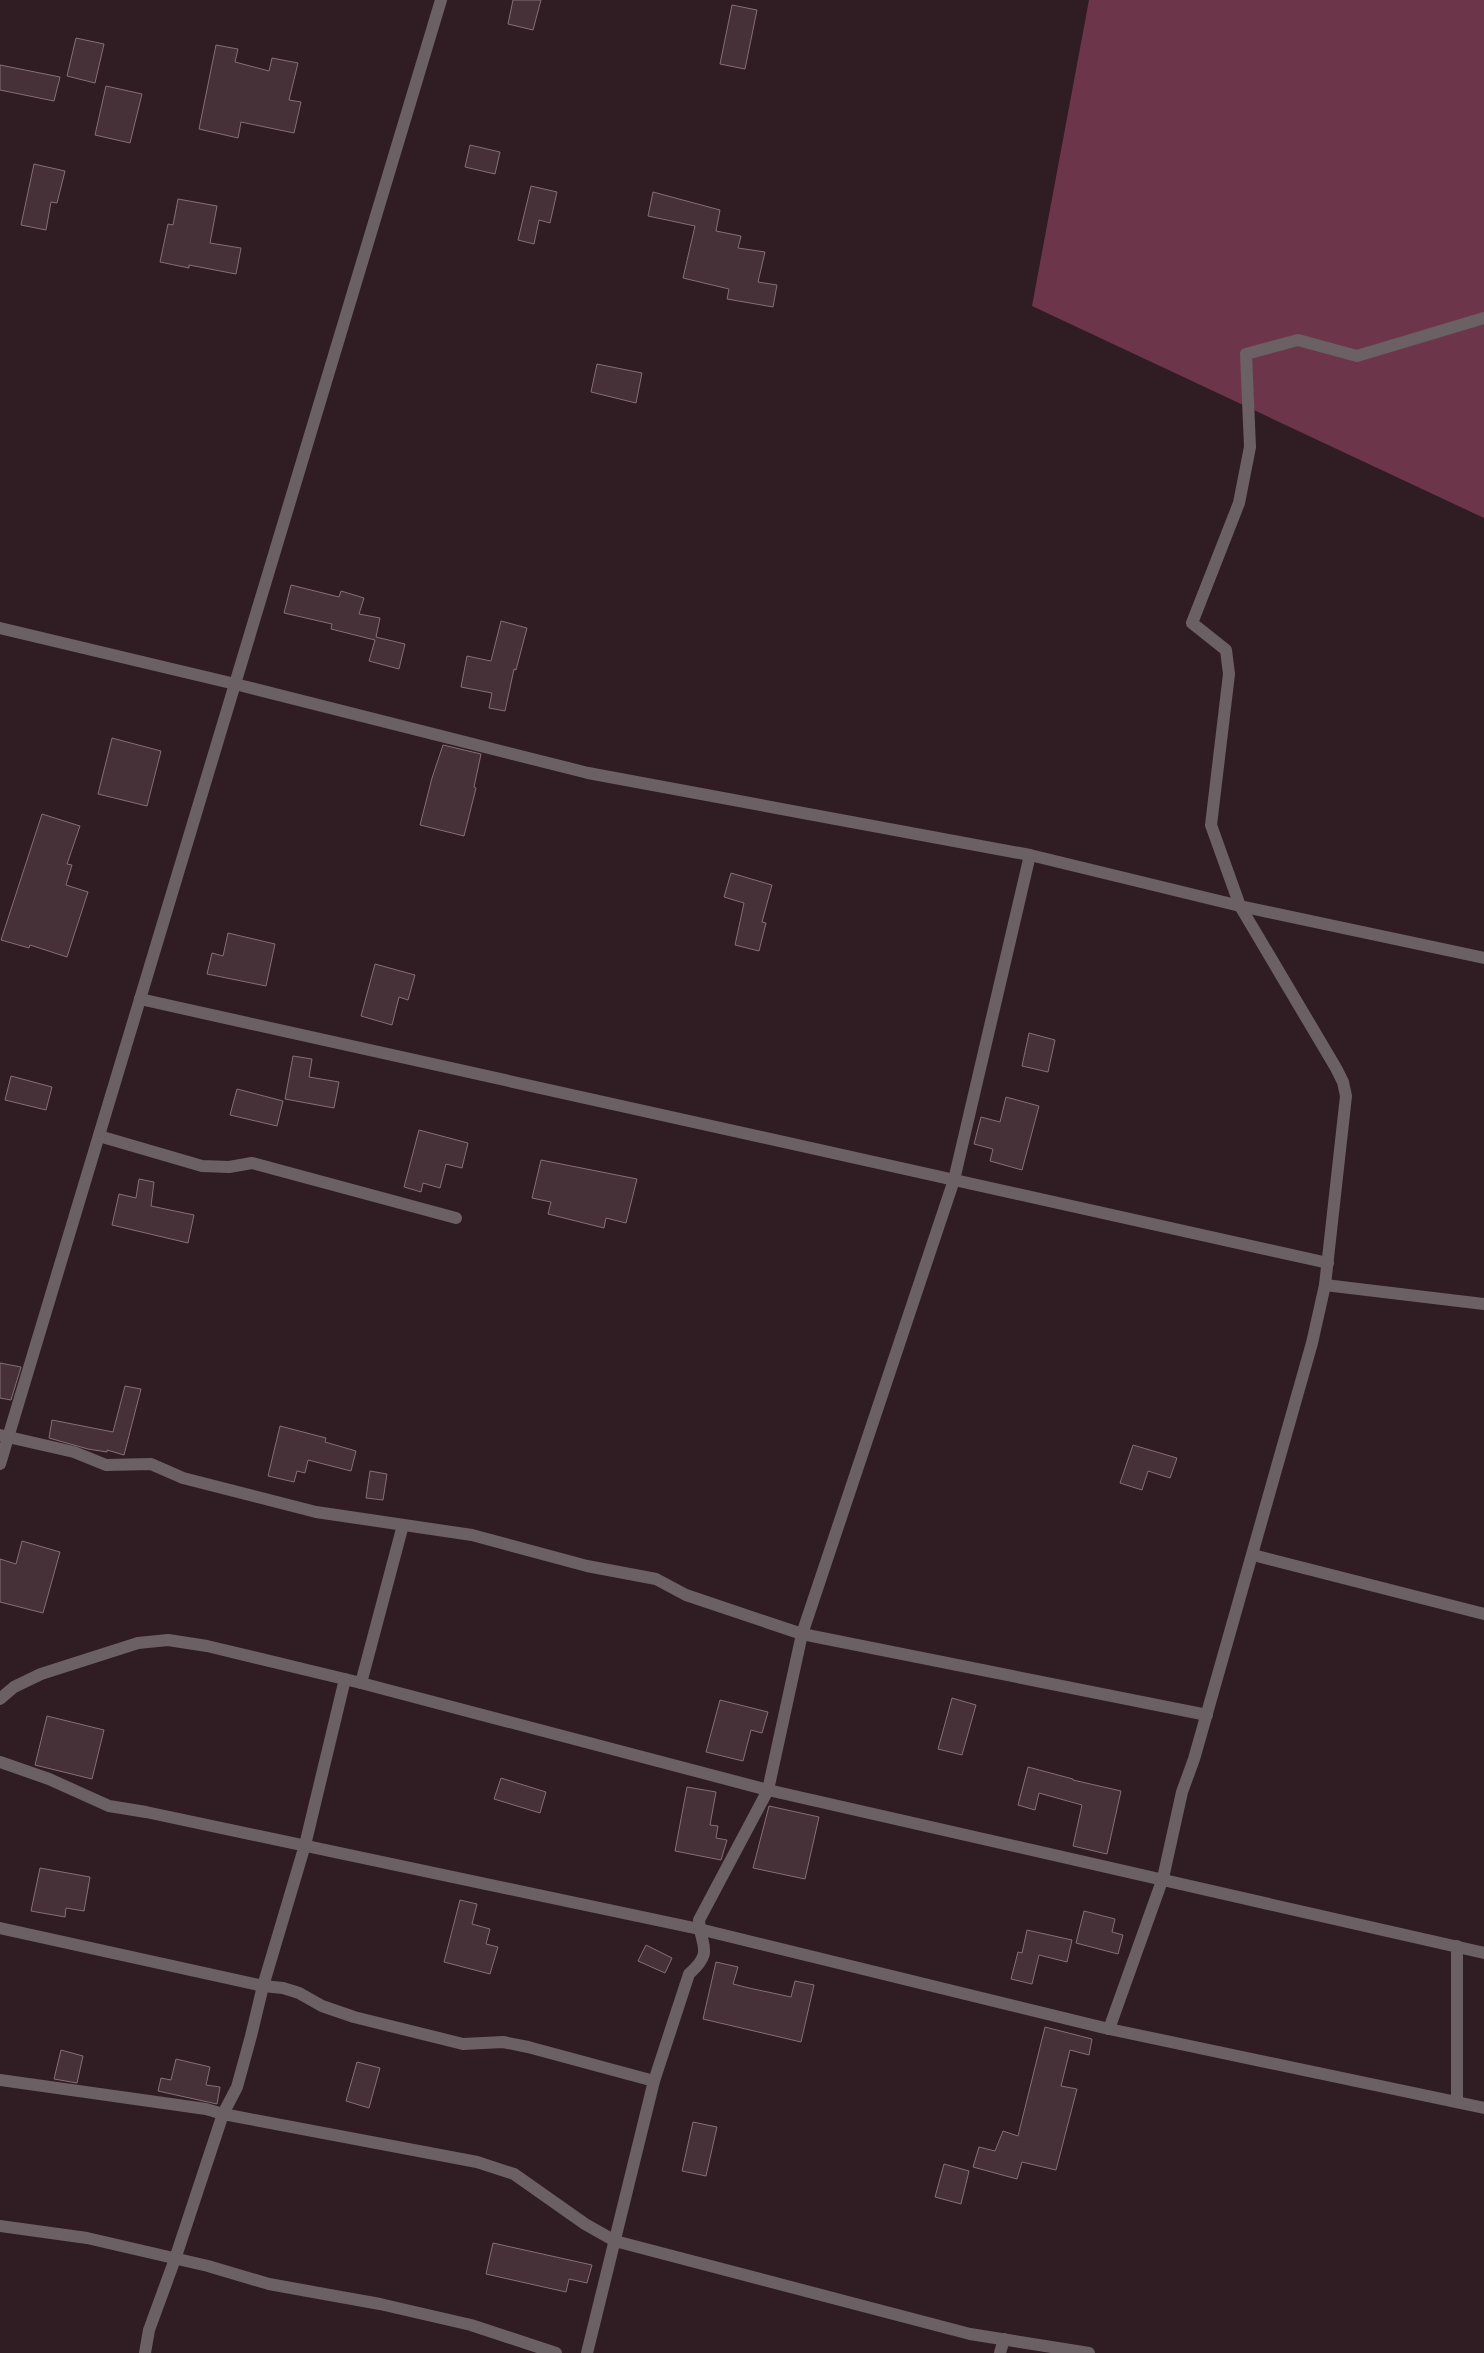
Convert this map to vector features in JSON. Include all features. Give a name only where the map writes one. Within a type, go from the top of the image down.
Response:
[{"type":"street","points":[[0,1464],[4,1436],[99,1136],[441,0]]},
{"type":"street","points":[[1109,2029],[1163,1878],[1182,1792],[1253,1555],[1312,1343],[1325,1285],[1346,1096],[1343,1082],[1240,906],[1211,825],[1229,674],[1226,650],[1192,623],[1238,503],[1250,447],[1246,354],[1298,340],[1357,356],[1484,318]]},
{"type":"street","points":[[0,628],[235,684],[588,773],[1030,855],[1240,906],[1484,958]]},
{"type":"street","points":[[587,2353],[654,2082],[690,1974],[698,1966],[706,1947],[699,1928],[699,1920],[768,1790],[802,1634],[954,1180],[1030,855]]},
{"type":"street","points":[[140,999],[1328,1263]]},
{"type":"street","points":[[99,1136],[202,1166],[229,1167],[252,1163],[456,1218]]},
{"type":"street","points":[[1325,1285],[1484,1304]]},
{"type":"street","points":[[4,1436],[74,1452],[106,1465],[151,1464],[183,1478],[316,1512],[472,1535],[587,1566],[656,1579],[686,1595],[802,1634],[1206,1715]]},
{"type":"street","points":[[361,1683],[403,1525]]},
{"type":"street","points":[[1253,1555],[1484,1614]]},
{"type":"street","points":[[0,1700],[14,1687],[41,1674],[138,1643],[168,1640],[207,1646],[361,1683],[768,1790],[1163,1878],[1253,1902],[1484,1953]]},
{"type":"street","points":[[145,2353],[149,2330],[176,2259],[223,2114],[236,2087],[263,1986],[305,1845],[345,1679]]},
{"type":"street","points":[[0,1762],[49,1779],[108,1806],[146,1812],[699,1928],[1109,2029],[1457,2100],[1484,2108]]},
{"type":"street","points":[[0,1928],[263,1986],[283,1988],[299,1993],[322,2006],[354,2017],[463,2044],[503,2042],[528,2047],[654,2082]]},
{"type":"street","points":[[1457,1946],[1457,2100]]},
{"type":"street","points":[[0,2080],[206,2109],[223,2114],[478,2162],[514,2174],[585,2224],[615,2241],[970,2334],[1089,2353]]},
{"type":"street","points":[[0,2226],[87,2238],[270,2284],[380,2304],[471,2325],[556,2353]]},
{"type":"street","points":[[1000,2353],[1004,2340]]},
{"type":"shaded area","points":[[1089,0],[1484,0],[1484,518],[1032,306]]},
{"type":"building","points":[[513,0],[541,0],[533,30],[508,24]]},
{"type":"building","points":[[732,5],[757,10],[745,69],[720,64]]},
{"type":"building","points":[[76,38],[104,44],[95,83],[67,76]]},
{"type":"building","points":[[216,45],[238,49],[235,62],[269,71],[272,58],[298,63],[289,100],[301,102],[294,133],[241,122],[238,138],[199,129]]},
{"type":"building","points":[[0,65],[60,77],[54,101],[0,90]]},
{"type":"building","points":[[106,86],[142,94],[130,143],[95,135]]},
{"type":"building","points":[[470,145],[500,152],[495,174],[465,167]]},
{"type":"building","points":[[34,164],[65,171],[57,203],[51,202],[46,230],[21,225]]},
{"type":"building","points":[[531,186],[557,192],[550,223],[539,220],[534,244],[518,240]]},
{"type":"building","points":[[653,192],[720,210],[716,231],[741,236],[738,248],[765,252],[758,282],[777,285],[773,307],[727,299],[729,289],[683,278],[695,226],[648,216]]},
{"type":"building","points":[[178,199],[217,206],[210,243],[241,248],[236,274],[189,265],[189,268],[160,262],[168,224],[173,225]]},
{"type":"building","points":[[597,364],[642,373],[636,403],[591,392]]},
{"type":"building","points":[[291,585],[339,597],[341,591],[364,598],[359,614],[380,618],[376,637],[405,644],[399,669],[369,661],[375,640],[331,629],[332,624],[284,613]]},
{"type":"building","points":[[501,621],[527,628],[516,670],[514,669],[505,711],[489,708],[492,693],[461,687],[467,656],[491,661]]},
{"type":"building","points":[[112,738],[161,751],[147,806],[98,794]]},
{"type":"building","points":[[443,745],[481,754],[474,787],[476,788],[464,836],[420,825]]},
{"type":"building","points":[[42,814],[80,826],[67,864],[72,865],[66,885],[88,892],[67,957],[30,945],[29,948],[1,940]]},
{"type":"building","points":[[731,873],[772,885],[762,922],[766,923],[759,951],[735,945],[744,903],[724,897]]},
{"type":"building","points":[[228,933],[275,944],[266,986],[207,974],[212,953],[223,956]]},
{"type":"building","points":[[375,964],[415,975],[408,1000],[399,997],[392,1025],[361,1016]]},
{"type":"building","points":[[1029,1033],[1055,1040],[1048,1072],[1022,1066]]},
{"type":"building","points":[[293,1056],[312,1059],[309,1077],[339,1082],[334,1108],[285,1099]]},
{"type":"building","points":[[11,1076],[52,1087],[46,1110],[5,1100]]},
{"type":"building","points":[[237,1089],[283,1101],[277,1126],[230,1115]]},
{"type":"building","points":[[1006,1097],[1039,1106],[1022,1170],[990,1161],[993,1149],[974,1144],[981,1117],[1000,1122]]},
{"type":"building","points":[[419,1130],[468,1143],[462,1168],[446,1164],[440,1188],[423,1183],[421,1192],[404,1187]]},
{"type":"building","points":[[541,1160],[637,1179],[626,1223],[606,1218],[604,1228],[548,1214],[551,1202],[532,1198]]},
{"type":"building","points":[[139,1179],[154,1182],[151,1206],[194,1215],[188,1243],[112,1225],[119,1194],[136,1198]]},
{"type":"building","points":[[0,1363],[21,1367],[11,1400],[0,1398]]},
{"type":"building","points":[[125,1386],[141,1389],[124,1455],[107,1450],[107,1452],[88,1449],[49,1438],[52,1420],[113,1432]]},
{"type":"building","points":[[280,1426],[326,1438],[325,1442],[356,1451],[351,1471],[308,1460],[305,1473],[297,1471],[294,1482],[268,1476]]},
{"type":"building","points":[[1133,1445],[1177,1458],[1170,1478],[1148,1471],[1142,1490],[1120,1483]]},
{"type":"building","points":[[370,1471],[387,1474],[383,1500],[366,1498]]},
{"type":"building","points":[[22,1541],[60,1552],[43,1613],[0,1602],[0,1559],[16,1564]]},
{"type":"building","points":[[952,1698],[976,1705],[962,1755],[938,1749]]},
{"type":"building","points":[[720,1700],[768,1712],[762,1733],[751,1730],[743,1761],[706,1752]]},
{"type":"building","points":[[47,1716],[104,1730],[92,1779],[35,1765]]},
{"type":"building","points":[[1028,1767],[1121,1791],[1107,1854],[1073,1846],[1082,1805],[1039,1793],[1035,1810],[1018,1805]]},
{"type":"building","points":[[501,1778],[546,1792],[540,1813],[494,1799]]},
{"type":"building","points":[[687,1787],[716,1792],[710,1825],[718,1826],[716,1838],[727,1840],[721,1860],[675,1851]]},
{"type":"building","points":[[769,1806],[819,1817],[805,1879],[753,1868]]},
{"type":"building","points":[[40,1868],[90,1877],[84,1911],[66,1908],[65,1917],[31,1911]]},
{"type":"building","points":[[460,1900],[477,1904],[472,1924],[490,1929],[486,1944],[498,1947],[490,1974],[444,1962]]},
{"type":"building","points":[[1084,1911],[1115,1919],[1112,1932],[1123,1935],[1118,1954],[1076,1943]]},
{"type":"building","points":[[1027,1930],[1072,1940],[1067,1962],[1039,1955],[1032,1984],[1011,1979],[1018,1952],[1022,1953]]},
{"type":"building","points":[[646,1945],[672,1958],[665,1973],[638,1961]]},
{"type":"building","points":[[716,1962],[738,1967],[733,1984],[749,1988],[791,1997],[795,1981],[814,1985],[801,2042],[703,2019]]},
{"type":"building","points":[[1045,2027],[1092,2039],[1089,2055],[1070,2050],[1061,2086],[1077,2089],[1056,2170],[1022,2162],[1017,2179],[973,2167],[979,2147],[995,2151],[1003,2131],[1018,2136]]},
{"type":"building","points":[[61,2050],[83,2056],[77,2083],[54,2079]]},
{"type":"building","points":[[176,2059],[210,2067],[206,2085],[220,2087],[217,2104],[158,2091],[161,2078],[171,2080]]},
{"type":"building","points":[[357,2062],[380,2068],[369,2108],[346,2101]]},
{"type":"building","points":[[693,2122],[717,2127],[706,2176],[682,2171]]},
{"type":"building","points":[[944,2164],[969,2171],[961,2204],[935,2197]]},
{"type":"building","points":[[493,2243],[592,2265],[587,2283],[569,2279],[566,2292],[486,2274]]}]
